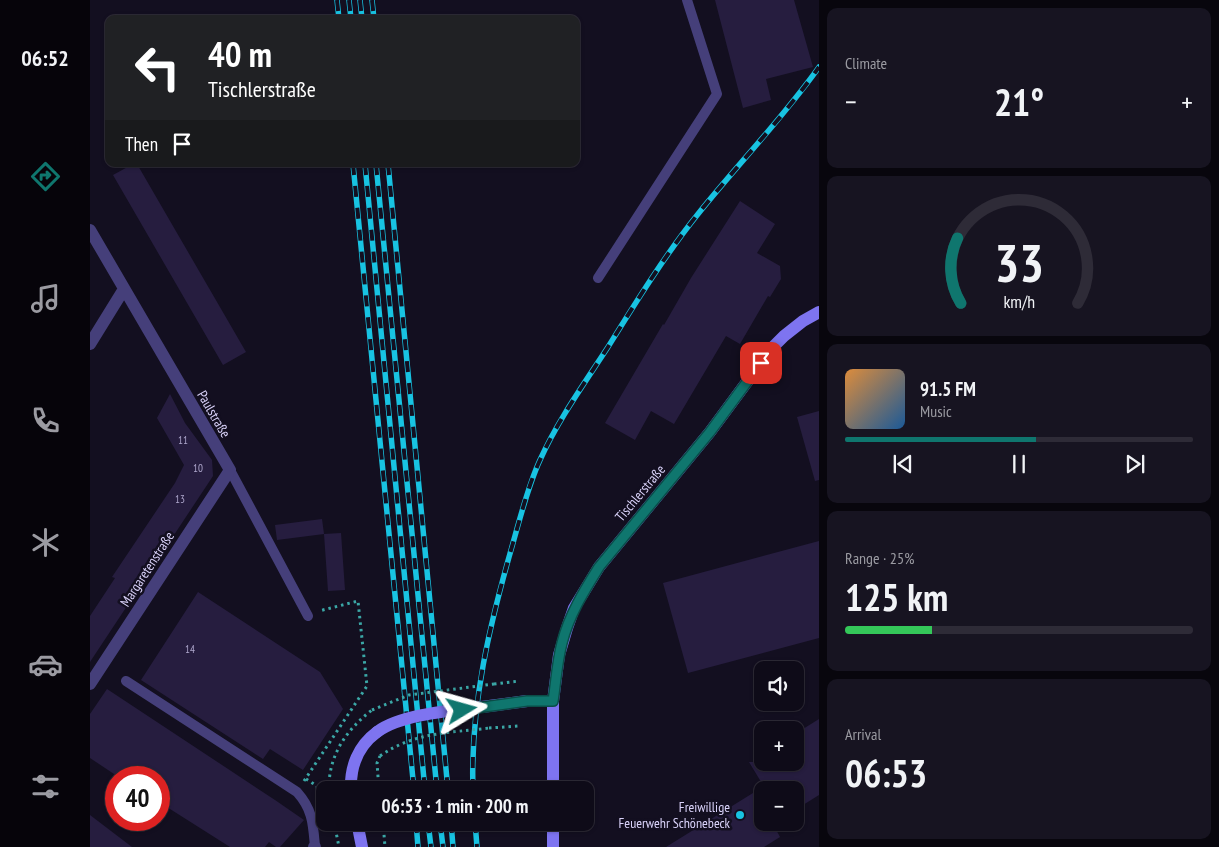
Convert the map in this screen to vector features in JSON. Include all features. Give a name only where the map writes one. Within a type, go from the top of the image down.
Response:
[{"type":"street","name":"Paulstraße","points":[[90,230],[230,470]]},
{"type":"street","points":[[90,344],[124,289]]},
{"type":"street","name":"Tischlerstraße","points":[[553,781],[553,701],[559,655],[574,608],[599,567],[710,432],[772,348],[803,321],[819,312]]},
{"type":"street","name":"Margaretenstraße","points":[[91,679],[230,470]]},
{"type":"street","points":[[352,781],[357,754],[370,737],[385,726],[416,717],[527,701],[553,701]]},
{"type":"street","points":[[359,831],[362,847]]},
{"type":"street","points":[[553,831],[553,847]]},
{"type":"lane","points":[[598,278],[717,94],[687,0]]},
{"type":"lane","name":"Paulstraße","points":[[230,470],[308,616]]},
{"type":"lane","points":[[126,681],[297,792],[306,802],[312,816],[315,847]]},
{"type":"path","points":[[297,792],[367,686],[358,601],[316,612],[308,616]]},
{"type":"path","points":[[330,781],[331,764],[345,736],[358,721],[372,710],[409,695],[519,681]]},
{"type":"path","points":[[379,781],[377,763],[380,756],[392,748],[415,738],[519,726]]},
{"type":"path","points":[[336,831],[339,847]]},
{"type":"path","points":[[384,831],[385,847]]},
{"type":"building","points":[[715,0],[794,0],[813,67],[766,79],[771,100],[743,108]]},
{"type":"building","points":[[128,167],[139,167],[246,352],[223,365],[113,175]]},
{"type":"building","points":[[740,201],[775,224],[757,253],[780,266],[781,279],[770,297],[768,296],[740,344],[726,336],[674,424],[651,411],[635,440],[605,423],[663,324]]},
{"type":"building","points":[[170,394],[185,423],[212,460],[213,476],[90,662],[90,616],[115,578],[112,577],[175,483],[184,465],[157,418]]},
{"type":"building","points":[[819,411],[819,480],[815,481],[797,417]]},
{"type":"building","points":[[322,519],[324,534],[277,540],[275,525]]},
{"type":"building","points":[[341,533],[345,590],[328,591],[324,534]]},
{"type":"building","points":[[819,541],[819,638],[688,673],[663,583]]},
{"type":"building","points":[[198,592],[320,672],[343,709],[303,770],[270,749],[263,759],[141,680]]},
{"type":"building","points":[[107,689],[304,820],[280,847],[276,847],[269,842],[265,847],[230,847],[170,809],[170,766],[105,766],[105,768],[90,758],[90,714]]},
{"type":"building","points":[[819,719],[819,795],[804,804],[804,781],[761,781],[754,771],[804,771],[804,728]]},
{"type":"building","points":[[749,762],[754,762],[754,770]]},
{"type":"building","name":"Freiwillige Feuerwehr Schönebeck","points":[[753,793],[754,831],[777,831],[780,837],[764,847],[666,847]]},
{"type":"building","points":[[90,815],[105,826],[105,831],[111,831],[132,847],[90,847]]},
{"type":"railway","points":[[337,0],[339,15]]},
{"type":"railway","points":[[349,0],[351,15]]},
{"type":"railway","points":[[360,0],[362,15]]},
{"type":"railway","points":[[372,0],[374,15]]},
{"type":"railway","points":[[473,781],[478,696],[489,634],[522,511],[540,460],[572,402],[674,246],[713,195],[790,105],[819,67]]},
{"type":"railway","points":[[353,167],[413,781]]},
{"type":"railway","points":[[365,167],[424,781]]},
{"type":"railway","points":[[376,167],[436,781]]},
{"type":"railway","points":[[388,167],[447,781]]},
{"type":"railway","points":[[417,831],[418,847]]},
{"type":"railway","points":[[429,831],[431,847]]},
{"type":"railway","points":[[441,831],[443,847]]},
{"type":"railway","points":[[452,831],[453,847]]},
{"type":"railway","points":[[476,831],[477,847]]},
{"type":"place","name":"Freiwillige Feuerwehr Schönebeck","points":[[740,815]]},
{"type":"route","points":[[462,710],[527,701],[553,701],[562,642],[574,608],[584,590],[599,567],[710,432],[761,363]]}]
